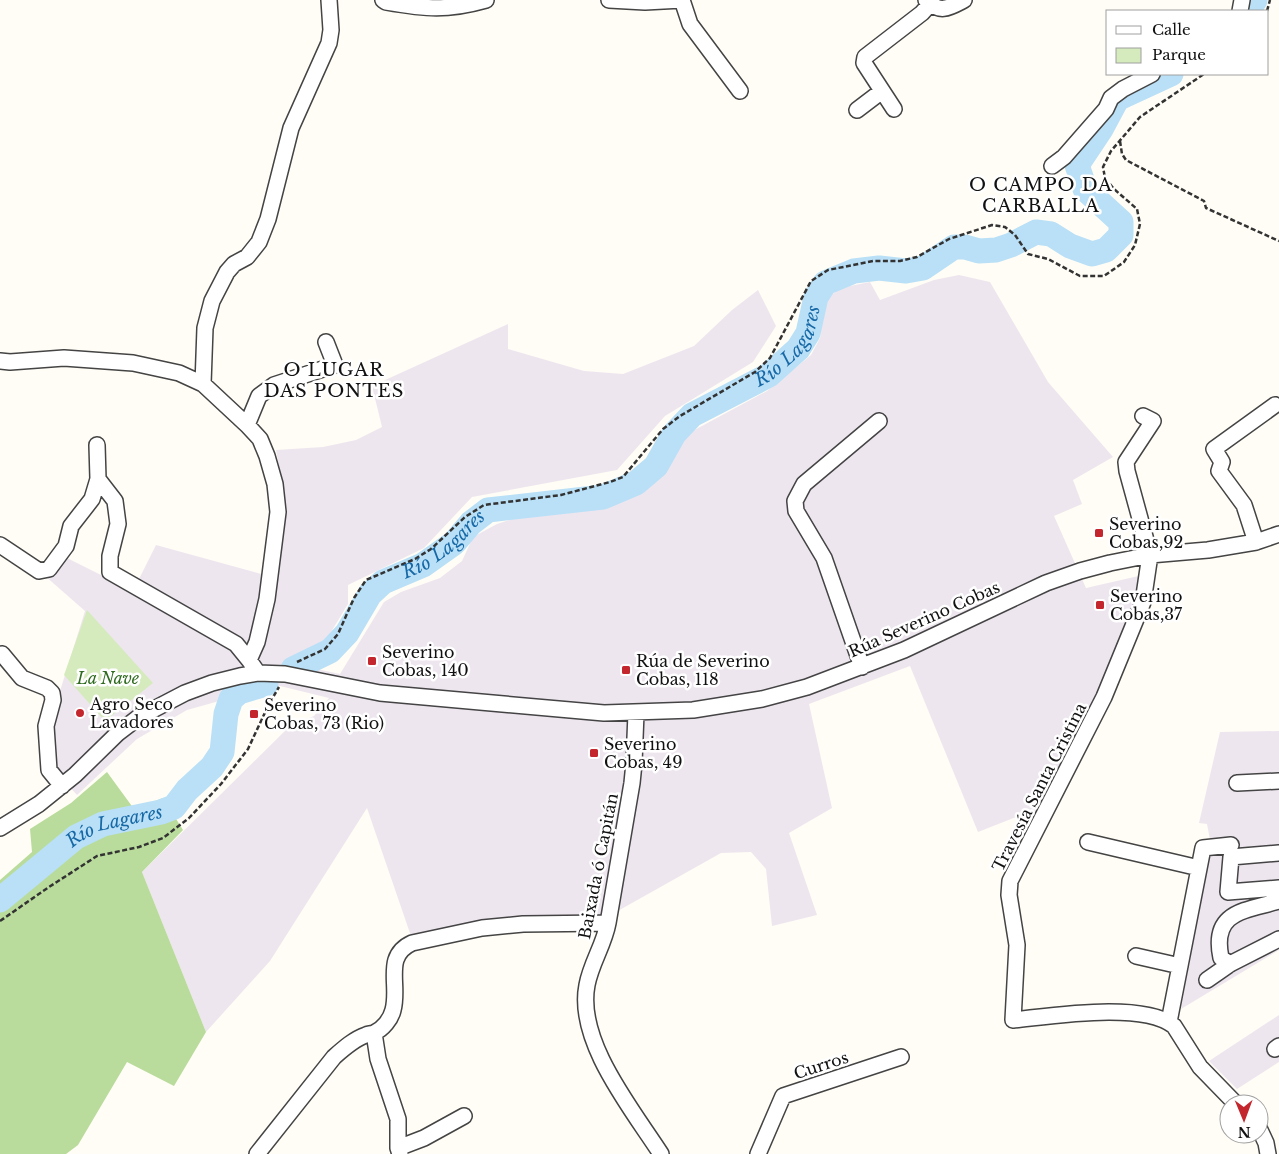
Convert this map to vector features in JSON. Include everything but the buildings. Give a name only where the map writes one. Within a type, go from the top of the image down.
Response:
[{"type":"street","points":[[203,384],[205,328],[212,300],[227,272],[234,264],[247,256],[259,242],[268,219],[291,128],[329,43],[331,30],[329,0]]},
{"type":"street","points":[[383,0],[417,8],[462,7],[486,0]]},
{"type":"street","points":[[609,0],[645,2],[682,0],[690,24],[740,91]]},
{"type":"street","points":[[894,109],[864,63],[865,56],[922,13],[928,2],[935,8],[943,9],[964,0]]},
{"type":"street","points":[[1052,166],[1064,157],[1106,109],[1112,98],[1123,88],[1150,75]]},
{"type":"street","points":[[857,110],[882,91]]},
{"type":"street","points":[[247,425],[259,396],[274,385],[335,365],[326,342]]},
{"type":"street","points":[[0,361],[64,358],[133,363],[179,374],[203,384],[260,439],[275,484],[278,512],[267,599],[258,642],[249,660]]},
{"type":"street","points":[[1256,542],[1244,505],[1218,471],[1222,462],[1214,449],[1275,405]]},
{"type":"street","points":[[1143,416],[1154,421],[1126,462],[1150,555]]},
{"type":"street","points":[[862,666],[824,558],[796,511],[794,500],[804,484],[879,421]]},
{"type":"street","points":[[0,545],[39,571],[49,569],[66,546],[71,526],[92,500],[98,479],[97,444]]},
{"type":"street","points":[[98,479],[115,501],[118,524],[110,556],[110,572],[236,644],[258,673]]},
{"type":"street","name":"Rúa Severino Cobas","points":[[0,828],[32,809],[62,786],[118,733],[139,717],[161,704],[212,683],[258,673],[285,674],[380,693],[410,696],[604,713],[692,710],[762,699],[807,686],[911,647],[1046,583],[1110,563],[1150,555],[1208,550],[1256,542],[1279,534]]},
{"type":"street","name":"Travesía Santa Cristina","points":[[1150,555],[1143,602],[1104,698],[1010,880],[1009,895],[1016,945],[1013,1020],[1116,1011],[1140,1013],[1170,1022]]},
{"type":"street","points":[[2,654],[22,678],[48,688],[52,693],[53,700],[46,726],[48,770],[62,786]]},
{"type":"street","name":"Baixada ó Capitán","points":[[636,713],[633,774],[608,923],[586,987],[586,1006],[589,1024],[601,1061],[661,1154]]},
{"type":"street","points":[[1237,783],[1279,782]]},
{"type":"street","points":[[1088,842],[1199,868]]},
{"type":"street","points":[[1226,1094],[1200,1067],[1170,1022],[1203,848],[1230,844]]},
{"type":"street","points":[[1279,853],[1231,857],[1228,892],[1279,888]]},
{"type":"street","points":[[1230,964],[1221,958],[1218,945],[1222,928],[1231,915],[1279,902]]},
{"type":"street","points":[[257,1154],[334,1057],[351,1043],[374,1033],[385,1024],[393,1010],[395,964],[398,953],[403,947],[412,943],[482,928],[523,924],[608,923]]},
{"type":"street","points":[[1207,980],[1230,964],[1279,939]]},
{"type":"street","points":[[1136,956],[1180,966]]},
{"type":"street","points":[[374,1033],[378,1059],[398,1119],[399,1151],[464,1116]]},
{"type":"street","name":"Curros","points":[[758,1154],[783,1096],[901,1056]]},
{"type":"path","points":[[289,666],[325,649],[338,634],[354,598],[366,580],[415,559],[431,549],[465,517],[484,506],[561,495],[623,477],[663,429],[680,416],[755,372],[770,358],[811,281],[828,270],[874,260],[900,262],[917,258],[949,239],[992,225],[1005,227],[1015,235],[1028,254],[1048,259],[1080,276],[1104,276],[1124,262],[1135,245],[1140,224],[1137,209],[1114,189],[1105,178],[1103,166],[1111,151],[1140,117],[1203,75]]},
{"type":"path","points":[[1120,141],[1122,154],[1126,160],[1204,201],[1206,208],[1279,241]]},
{"type":"path","points":[[0,921],[97,856],[139,847],[163,838],[189,818],[221,784],[248,749],[268,706],[281,684]]},
{"type":"shaded area","points":[[959,275],[990,282],[1048,382],[1113,457],[1073,480],[1082,504],[1054,516],[1086,588],[1143,575],[1138,605],[1108,682],[1032,828],[1024,814],[978,832],[910,666],[809,704],[832,808],[789,833],[817,915],[772,926],[766,869],[751,852],[721,853],[600,921],[412,939],[367,808],[270,961],[206,1032],[142,872],[290,726],[314,716],[329,698],[276,685],[249,685],[239,690],[230,698],[187,710],[137,739],[77,795],[52,768],[50,723],[85,611],[44,575],[59,554],[133,591],[156,545],[276,578],[287,510],[276,450],[323,447],[356,440],[382,427],[372,386],[508,324],[508,349],[584,371],[623,374],[694,346],[732,310],[758,290],[776,326],[753,362],[665,416],[617,470],[472,497],[424,548],[348,585],[348,604],[322,647],[287,661],[288,663],[340,674],[384,602],[401,592],[440,578],[462,561],[473,537],[497,524],[531,513],[581,510],[626,500],[656,481],[687,434],[767,391],[811,355],[820,338],[824,301],[840,288],[870,282],[880,300],[934,280]]},
{"type":"shaded area","points":[[1279,731],[1279,950],[1181,1009],[1211,845],[1207,824],[1199,823],[1220,732]]},
{"type":"shaded area","points":[[1279,1015],[1279,1062],[1237,1089],[1209,1061]]},
{"type":"green space","name":"La Nave","points":[[87,610],[153,683],[105,721],[64,675]]},
{"type":"green space","points":[[107,772],[134,809],[163,798],[183,830],[142,872],[206,1032],[174,1086],[127,1062],[78,1145],[66,1154],[0,1154],[0,880],[32,852],[30,829],[71,803]]},
{"type":"waterway","name":"Río Lagares","points":[[1249,10],[1255,0]]},
{"type":"waterway","name":"Río Lagares","points":[[293,669],[330,651],[347,633],[370,594],[383,582],[423,565],[454,543],[471,523],[488,510],[603,497],[636,483],[656,466],[674,434],[692,415],[769,375],[798,349],[808,333],[816,297],[825,283],[854,271],[879,268],[906,271],[923,268],[954,247],[965,247],[979,251],[996,250],[1011,245],[1036,232],[1051,234],[1070,246],[1092,254],[1106,250],[1121,235],[1121,222],[1085,189],[1077,165],[1101,129],[1117,99],[1169,75]]},
{"type":"waterway","name":"Río Lagares","points":[[0,900],[76,837],[103,824],[161,812],[174,807],[187,790],[212,767],[222,752],[226,714],[231,699],[239,692],[266,684]]},
{"type":"place","name":"Severino Cobas,92","points":[[1099,533]]},
{"type":"place","name":"Severino Cobas,37","points":[[1100,605]]},
{"type":"place","name":"Severino Cobas, 140","points":[[372,661]]},
{"type":"place","name":"Rúa de Severino Cobas, 118","points":[[626,670]]},
{"type":"place","name":"Agro Seco Lavadores","points":[[80,713]]},
{"type":"place","name":"Severino Cobas, 73 (Rio)","points":[[254,714]]},
{"type":"place","name":"Severino Cobas, 49","points":[[594,753]]},
{"type":"district","name":"O CAMPO DA CARBALLA","points":[[1041,195]]},
{"type":"district","name":"O LUGAR DAS PONTES","points":[[334,380]]}]
